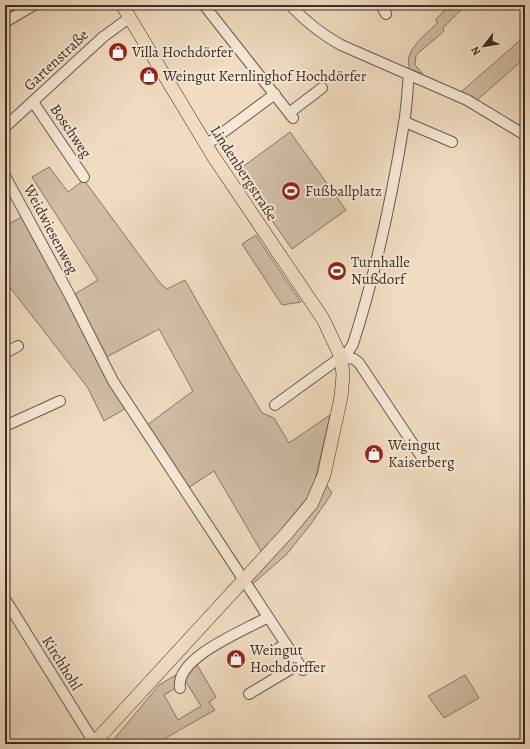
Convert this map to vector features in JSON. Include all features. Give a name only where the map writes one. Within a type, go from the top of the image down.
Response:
[{"type":"main road","name":"Lindenbergstraße","points":[[94,744],[312,503],[321,484],[341,397],[343,375],[341,357],[323,319],[206,145],[122,5]]},
{"type":"street","points":[[5,22],[34,5]]},
{"type":"street","points":[[204,5],[291,115],[322,88]]},
{"type":"street","points":[[290,5],[304,21],[323,35],[341,45],[466,100],[525,134]]},
{"type":"street","name":"Gartenstraße","points":[[5,127],[104,37],[130,18]]},
{"type":"street","points":[[275,405],[351,349],[358,331],[378,249],[405,122],[409,75]]},
{"type":"street","points":[[206,145],[275,94]]},
{"type":"street","name":"Boschweg","points":[[33,102],[84,177]]},
{"type":"street","points":[[405,122],[452,142]]},
{"type":"street","name":"Weidwiesenweg","points":[[5,176],[70,296],[113,381],[243,579]]},
{"type":"street","points":[[5,353],[18,346]]},
{"type":"street","points":[[341,357],[354,359],[359,363],[425,462]]},
{"type":"street","points":[[5,426],[60,401]]},
{"type":"street","points":[[243,579],[301,667],[249,694]]},
{"type":"street","name":"Kirchhohl","points":[[5,599],[94,744]]},
{"type":"street","points":[[180,688],[183,673],[202,653],[268,617]]},
{"type":"street","points":[[276,650],[286,644]]},
{"type":"shaded area","points":[[450,5],[466,5],[443,28],[444,31],[416,55],[415,65],[423,74],[410,69],[408,62],[412,50],[438,22],[435,20]]},
{"type":"shaded area","points":[[525,36],[525,58],[477,100],[461,92]]},
{"type":"shaded area","name":"Fußballplatz","points":[[290,132],[346,210],[292,249],[237,171]]},
{"type":"shaded area","points":[[49,167],[68,192],[84,180],[160,283],[167,289],[185,280],[262,413],[274,418],[289,443],[330,415],[315,481],[307,498],[262,553],[214,471],[185,490],[143,428],[193,391],[159,329],[101,360],[128,407],[104,421],[88,388],[5,281],[5,226],[25,215],[68,298],[98,280],[32,177]]},
{"type":"shaded area","points":[[256,235],[301,302],[282,305],[242,244]]},
{"type":"shaded area","points":[[326,484],[332,493],[311,524],[286,555],[248,588],[249,579]]},
{"type":"shaded area","points":[[196,663],[216,697],[209,702],[215,710],[155,744],[110,744],[159,685]],"holes":[[[186,682],[201,706],[178,720],[164,695]]]},
{"type":"shaded area","points":[[465,675],[479,698],[444,718],[428,696]]},
{"type":"place","name":"Villa Hochdörfer","points":[[118,52]]},
{"type":"place","name":"Weingut Kernlinghof Hochdörfer","points":[[149,76]]},
{"type":"place","name":"Fußballplatz","points":[[291,191]]},
{"type":"place","name":"Turnhalle Nußdorf","points":[[337,271]]},
{"type":"place","name":"Weingut Kaiserberg","points":[[374,454]]},
{"type":"place","name":"Weingut Hochdörffer","points":[[236,659]]}]
